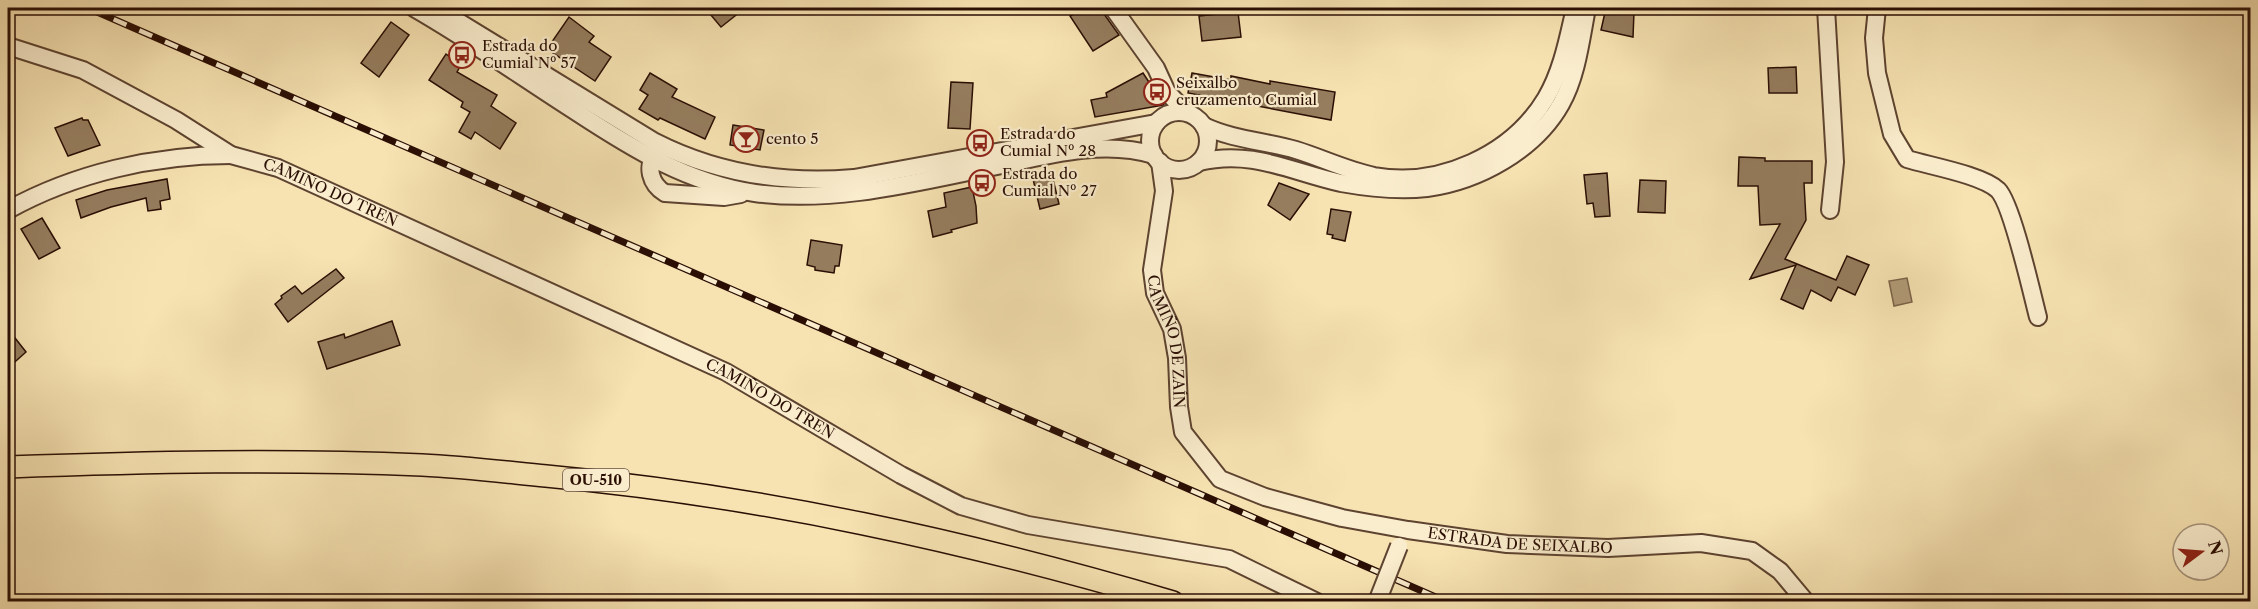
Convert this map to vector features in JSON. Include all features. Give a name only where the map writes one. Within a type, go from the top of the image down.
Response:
[{"type":"main road","name":"OU-510","points":[[8,467],[290,461],[424,465],[598,480],[761,503],[929,537],[1038,563],[1173,602]]},
{"type":"street","points":[[414,8],[655,156],[690,172],[753,192]]},
{"type":"street","points":[[1113,8],[1156,68],[1167,92],[1170,116],[1150,139],[1157,159]]},
{"type":"street","points":[[1204,126],[1229,136],[1280,145],[1342,168],[1375,176],[1409,178],[1461,168],[1495,150],[1520,130],[1539,108],[1555,80],[1568,40],[1575,8]]},
{"type":"street","points":[[655,156],[650,168],[652,179],[657,188],[664,193],[724,197],[753,192],[812,195],[867,191],[1033,158],[1091,149],[1120,148],[1157,159],[1167,167],[1192,166],[1224,157],[1239,157],[1370,188],[1428,188],[1475,175],[1499,163],[1541,131],[1555,113],[1570,83],[1587,8]]},
{"type":"street","points":[[1826,8],[1835,162],[1830,210]]},
{"type":"street","points":[[1877,8],[1874,38],[1877,73],[1892,134],[1907,159],[1964,174],[1999,191],[2009,210],[2038,317]]},
{"type":"street","points":[[442,9],[597,107],[655,142],[686,157],[727,170],[777,178],[822,181]]},
{"type":"street","points":[[8,46],[82,70],[176,120],[231,155]]},
{"type":"street","points":[[597,107],[616,129],[655,156]]},
{"type":"street","points":[[690,172],[746,183],[780,186],[889,172],[1170,116],[1194,115],[1204,126],[1208,146],[1192,166],[1164,191]]},
{"type":"street","points":[[8,210],[65,184],[98,173],[175,157],[231,155]]},
{"type":"street","name":"CAMIÑO DO TREN","points":[[231,155],[278,168],[726,372],[901,475],[961,506],[1028,525],[1229,559],[1317,602]]},
{"type":"street","name":"CAMIÑO DE ZAÍN","points":[[1157,159],[1164,191],[1152,270],[1155,293],[1172,329],[1178,358],[1179,407],[1183,432],[1220,479]]},
{"type":"street","points":[[676,194],[689,183],[690,172]]},
{"type":"street","name":"ESTRADA DE SEIXALBO","points":[[1220,479],[1265,497],[1342,518],[1507,544],[1608,548],[1701,543],[1752,551],[1780,571],[1806,602]]},
{"type":"street","points":[[1377,602],[1399,546],[1408,530]]},
{"type":"shaded area","points":[[1907,278],[1912,302],[1894,306],[1889,281]]},
{"type":"building","points":[[705,8],[745,8],[721,27]]},
{"type":"building","points":[[1083,8],[1103,8],[1104,14],[1119,35],[1093,51],[1070,16]]},
{"type":"building","points":[[1606,8],[1634,12],[1633,37],[1601,30]]},
{"type":"building","points":[[1238,12],[1241,37],[1202,41],[1199,16]]},
{"type":"building","points":[[569,17],[594,36],[589,42],[611,57],[595,81],[547,49]]},
{"type":"building","points":[[391,22],[409,35],[379,77],[361,63]]},
{"type":"building","points":[[446,54],[461,65],[457,72],[497,95],[491,106],[516,123],[500,149],[475,132],[471,139],[459,132],[470,112],[461,107],[463,102],[429,80]]},
{"type":"building","points":[[1796,67],[1797,93],[1769,93],[1768,68]]},
{"type":"building","points":[[650,73],[677,89],[672,97],[715,117],[705,139],[660,118],[658,120],[639,109],[648,95],[640,90]]},
{"type":"building","points":[[1143,73],[1164,105],[1095,117],[1091,100],[1107,97],[1106,93]]},
{"type":"building","points":[[1192,73],[1231,80],[1231,76],[1270,84],[1270,81],[1335,92],[1331,120],[1188,93]]},
{"type":"building","points":[[951,82],[973,83],[970,129],[948,128]]},
{"type":"building","points":[[82,118],[88,120],[100,145],[68,156],[55,128]]},
{"type":"building","points":[[733,125],[764,130],[760,150],[730,145]]},
{"type":"building","points":[[1739,157],[1765,158],[1765,161],[1812,161],[1812,183],[1804,183],[1806,220],[1785,259],[1836,280],[1847,256],[1869,265],[1855,295],[1838,287],[1831,301],[1811,290],[1803,309],[1781,299],[1796,265],[1750,279],[1780,224],[1760,225],[1758,186],[1738,186]]},
{"type":"building","points":[[1607,173],[1610,216],[1595,217],[1593,203],[1587,204],[1584,175]]},
{"type":"building","points":[[1052,175],[1059,204],[1040,209],[1033,179]]},
{"type":"building","points":[[167,179],[170,199],[160,201],[161,209],[148,211],[146,198],[81,218],[76,200],[107,190]]},
{"type":"building","points":[[1640,180],[1666,181],[1665,213],[1638,212]]},
{"type":"building","points":[[1279,183],[1309,194],[1290,220],[1268,205]]},
{"type":"building","points":[[972,187],[977,223],[933,237],[928,211],[946,207],[944,193]]},
{"type":"building","points":[[1331,209],[1351,212],[1345,241],[1332,238],[1333,235],[1327,234]]},
{"type":"building","points":[[42,218],[60,248],[39,259],[21,229]]},
{"type":"building","points":[[811,240],[842,245],[839,266],[835,266],[834,273],[815,270],[815,267],[807,265]]},
{"type":"building","points":[[336,269],[344,278],[288,322],[275,304],[282,298],[281,296],[295,286],[302,294]]},
{"type":"building","points":[[392,321],[400,345],[327,369],[318,342],[344,334],[345,338]]},
{"type":"building","points":[[8,329],[26,352],[8,368]]},
{"type":"railway","points":[[88,8],[1447,602]]},
{"type":"place","name":"Estrada do Cumial Nº 57","points":[[462,55]]},
{"type":"place","name":"Seixalbo cruzamento Cumial","points":[[1157,92]]},
{"type":"place","name":"cento 5","points":[[746,139]]},
{"type":"place","name":"Estrada do Cumial Nº 28","points":[[980,143]]},
{"type":"place","name":"Estrada do Cumial Nº 27","points":[[982,183]]}]
